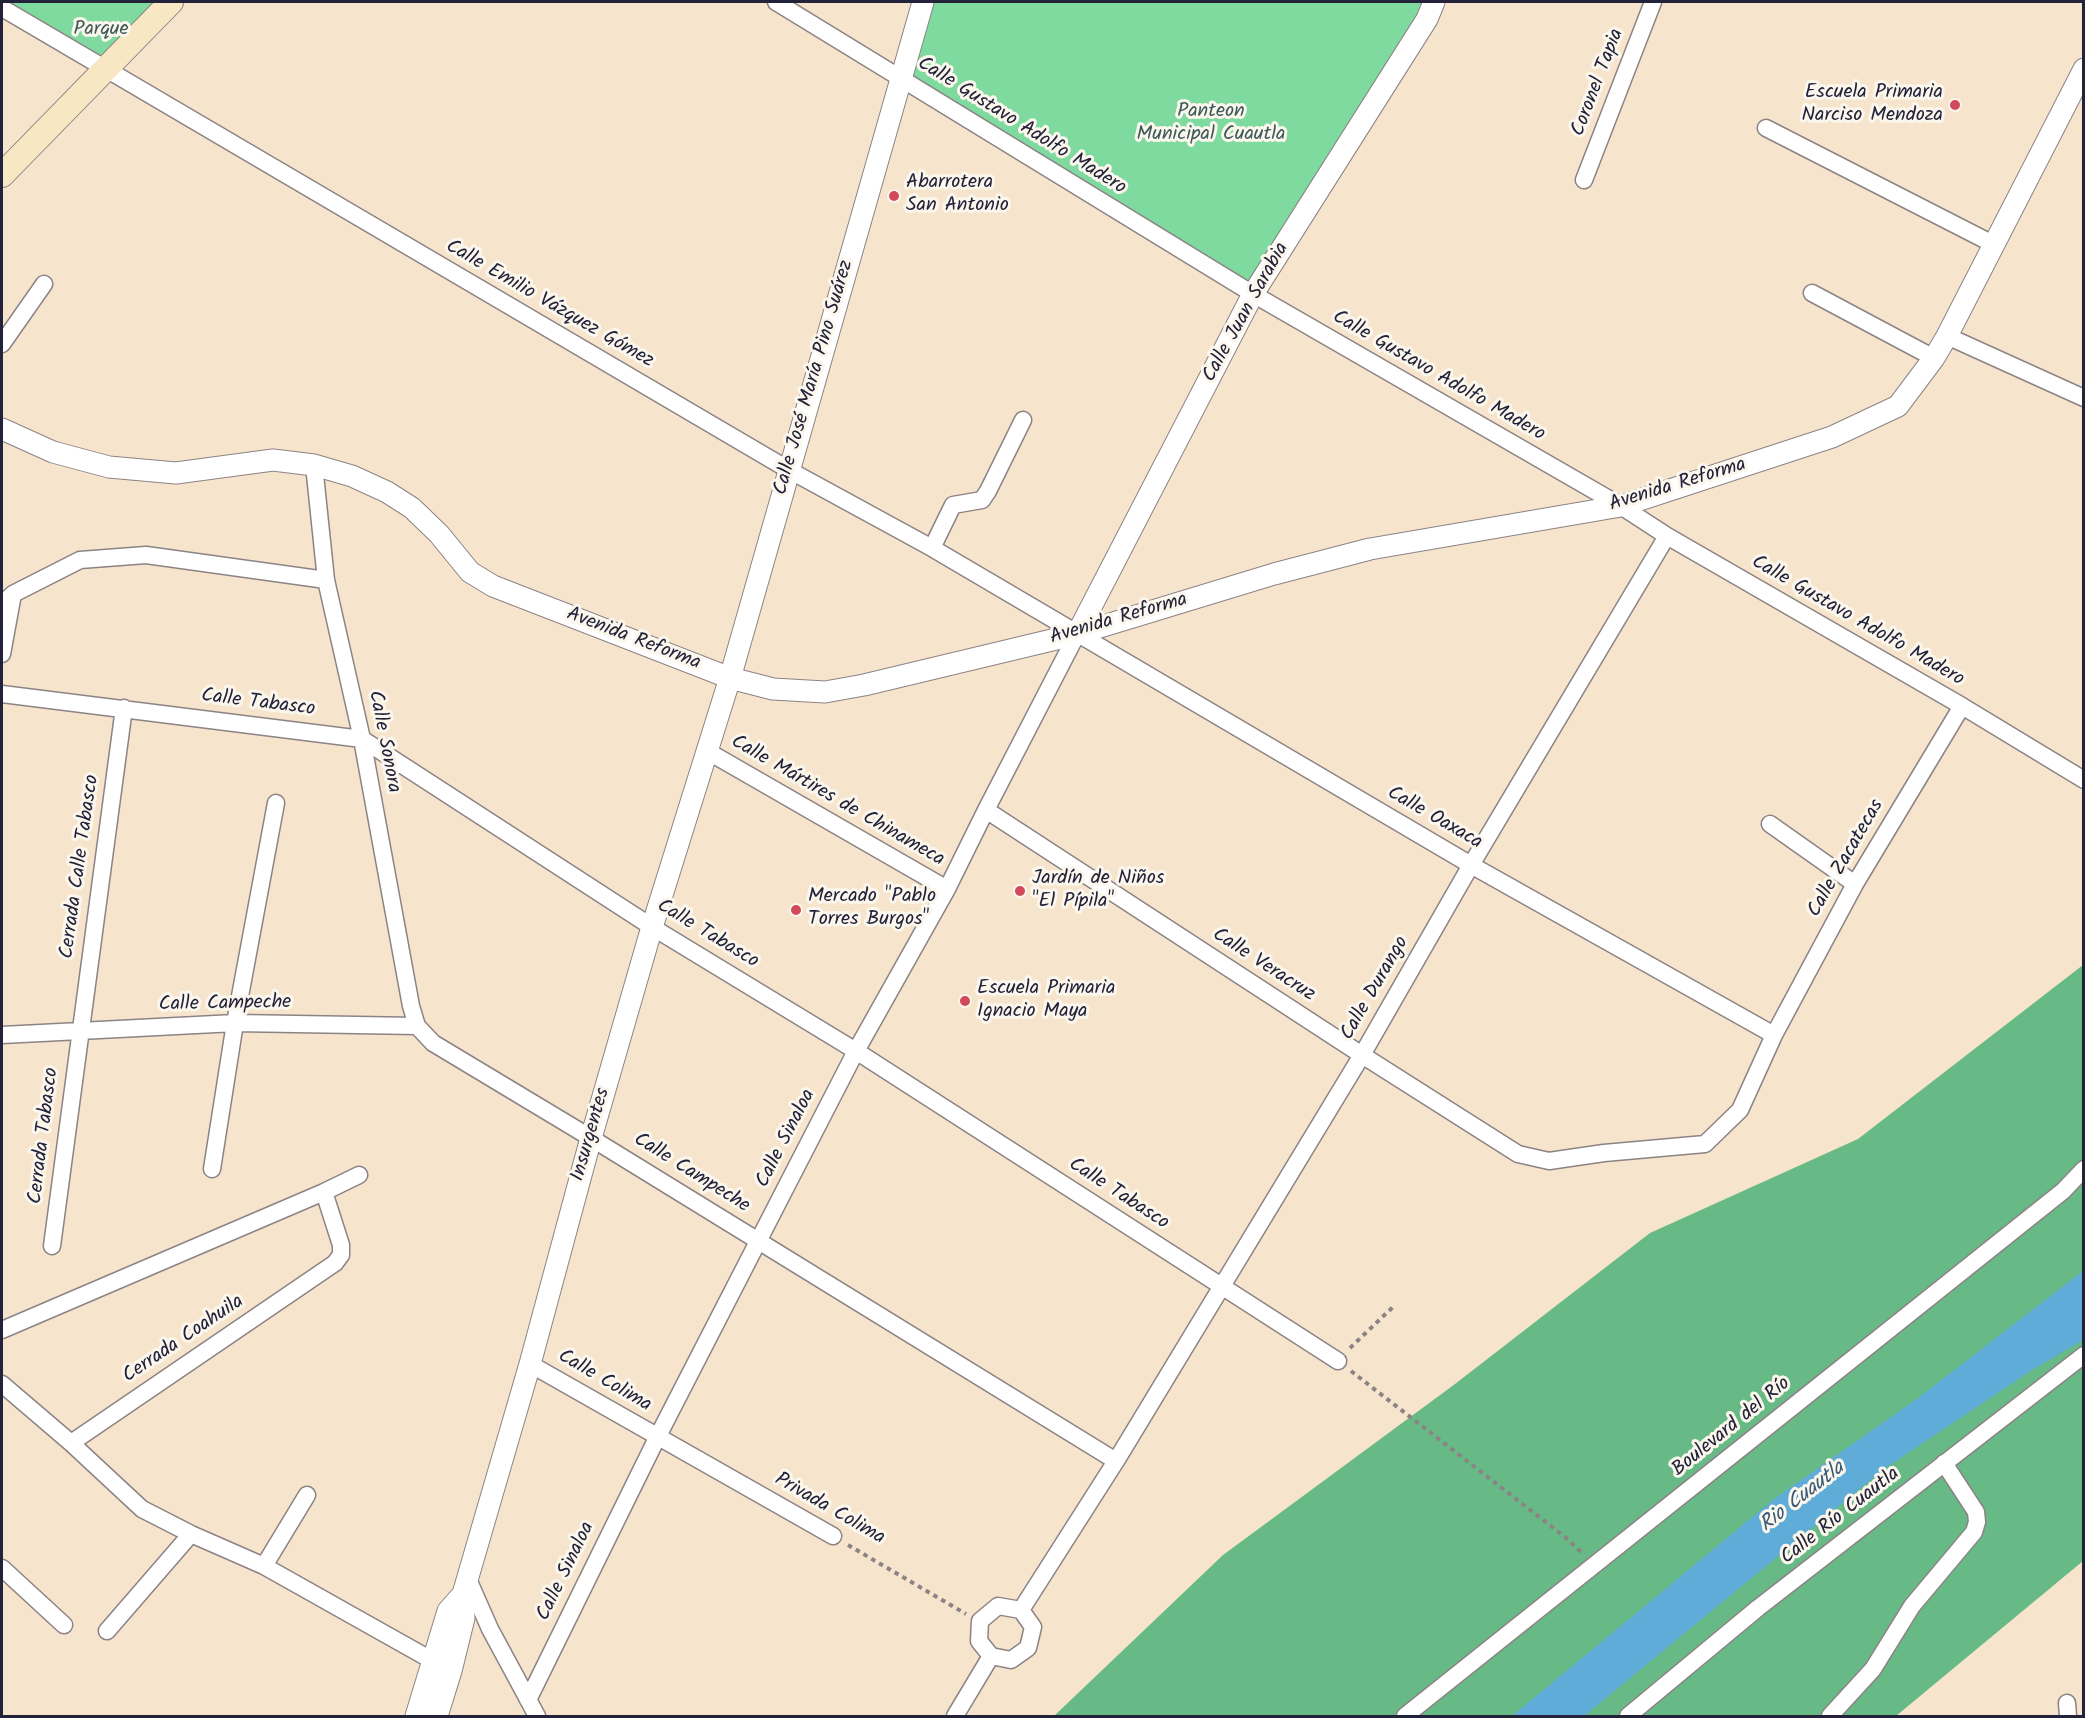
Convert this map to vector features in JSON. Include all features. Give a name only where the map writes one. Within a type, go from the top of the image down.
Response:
[{"type":"main road","points":[[2,175],[171,2]]},
{"type":"street","name":"Calle Gustavo Adolfo Madero","points":[[776,2],[1253,294],[1962,706],[2084,780]]},
{"type":"street","name":"Calle José María Pino Suárez","points":[[729,678],[923,2]]},
{"type":"street","name":"Calle Juan Sarabia","points":[[1077,634],[1253,294],[1427,19],[1434,2]]},
{"type":"street","name":"Coronel Tapia","points":[[1584,180],[1653,2]]},
{"type":"street","name":"Calle Emilio Vázquez Gómez","points":[[2,8],[789,470],[932,548],[1077,634]]},
{"type":"street","name":"Avenida Reforma","points":[[2,429],[53,452],[109,467],[176,473],[273,460],[315,465],[352,476],[387,492],[412,508],[439,534],[470,572],[493,586],[729,678],[773,690],[825,693],[864,686],[1077,634],[1274,574],[1370,549],[1621,507],[1832,437],[1898,406],[1934,358],[1947,336],[2084,69]]},
{"type":"street","points":[[1766,128],[1993,244]]},
{"type":"street","points":[[2,344],[44,284]]},
{"type":"street","points":[[1812,293],[1934,358]]},
{"type":"street","points":[[1947,336],[2084,398]]},
{"type":"street","points":[[932,548],[953,505],[982,500],[1023,420]]},
{"type":"street","name":"Calle Sonora","points":[[315,465],[326,580],[362,739],[411,1006],[417,1026]]},
{"type":"street","name":"Calle Durango","points":[[1022,1610],[1116,1461],[1362,1055],[1667,536]]},
{"type":"street","points":[[2,654],[7,599],[80,560],[146,555],[326,580]]},
{"type":"street","name":"Calle Sinaloa","points":[[528,1700],[658,1436],[856,1051],[947,889],[1077,634]]},
{"type":"street","name":"Calle Oaxaca","points":[[1077,634],[1472,866],[1774,1035]]},
{"type":"street","name":"Insurgentes","points":[[416,1716],[464,1618],[465,1586],[530,1364],[591,1138],[652,927],[729,678]]},
{"type":"street","name":"Calle Tabasco","points":[[2,694],[362,739],[652,927],[856,1051],[1338,1361]]},
{"type":"street","name":"Calle Zacatecas","points":[[1518,1154],[1549,1161],[1604,1153],[1705,1144],[1740,1110],[1774,1035],[1855,884],[1962,706]]},
{"type":"street","name":"Cerrada Calle Tabasco","points":[[80,1031],[124,708]]},
{"type":"street","name":"Calle Mártires de Chinameca","points":[[707,751],[947,889]]},
{"type":"street","points":[[212,1169],[235,1023],[276,803]]},
{"type":"street","name":"Calle Veracruz","points":[[986,810],[1518,1154]]},
{"type":"street","points":[[1770,824],[1855,884]]},
{"type":"street","name":"Calle Campeche","points":[[2,1035],[235,1023],[417,1026],[433,1043],[1116,1461]]},
{"type":"street","name":"Cerrada Tabasco","points":[[52,1246],[80,1031]]},
{"type":"street","name":"Boulevard del Río","points":[[1405,1716],[2063,1191],[2084,1169]]},
{"type":"street","points":[[2,1330],[359,1175]]},
{"type":"street","name":"Cerrada Coahuila","points":[[71,1443],[334,1263],[340,1256],[341,1245],[324,1192]]},
{"type":"street","name":"Calle Río Cuautla","points":[[1628,1716],[1758,1608],[2084,1355]]},
{"type":"street","name":"Calle Colima","points":[[530,1364],[658,1436]]},
{"type":"street","points":[[2,1384],[71,1443],[142,1509],[191,1534],[264,1566],[442,1666]]},
{"type":"street","name":"Privada Colima","points":[[658,1436],[833,1536]]},
{"type":"street","points":[[1830,1716],[1873,1669],[1912,1606],[1974,1532],[1977,1522],[1976,1512],[1944,1463]]},
{"type":"street","points":[[264,1566],[307,1495]]},
{"type":"street","points":[[106,1631],[191,1534]]},
{"type":"street","points":[[2,1568],[64,1625]]},
{"type":"street","points":[[465,1586],[537,1716]]},
{"type":"street","points":[[998,1606],[1022,1610],[1033,1628],[1028,1648],[1011,1660],[991,1656],[978,1641],[980,1622],[998,1606]]},
{"type":"street","points":[[955,1716],[991,1656]]},
{"type":"street","name":"Insurgentes","points":[[436,1716],[442,1666]]},
{"type":"path","points":[[1395,1305],[1338,1361],[1565,1537],[1595,1565]]},
{"type":"path","name":"Privada Colima","points":[[833,1536],[980,1622]]},
{"type":"green space","name":"Parque","points":[[2,2],[171,2],[106,68]]},
{"type":"green space","name":"Panteon Municipal Cuautla","points":[[923,2],[1434,2],[1253,294],[901,78]]},
{"type":"green space","points":[[2083,965],[2083,1561],[1896,1716],[1054,1716],[1223,1555],[1455,1384],[1650,1233],[1858,1139]]},
{"type":"water","name":"Rio Cuautla","points":[[2083,1271],[2083,1340],[2032,1370],[1884,1469],[1584,1716],[1512,1716],[1774,1499],[1918,1398]]},
{"type":"place","name":"Escuela Primaria Narciso Mendoza","points":[[1955,105]]},
{"type":"place","name":"Abarrotera San Antonio","points":[[894,196]]},
{"type":"place","name":"Jardín de Niños \"El Pípila\"","points":[[1020,891]]},
{"type":"place","name":"Mercado \"Pablo Torres Burgos\"","points":[[796,910]]},
{"type":"place","name":"Escuela Primaria Ignacio Maya","points":[[965,1001]]}]
